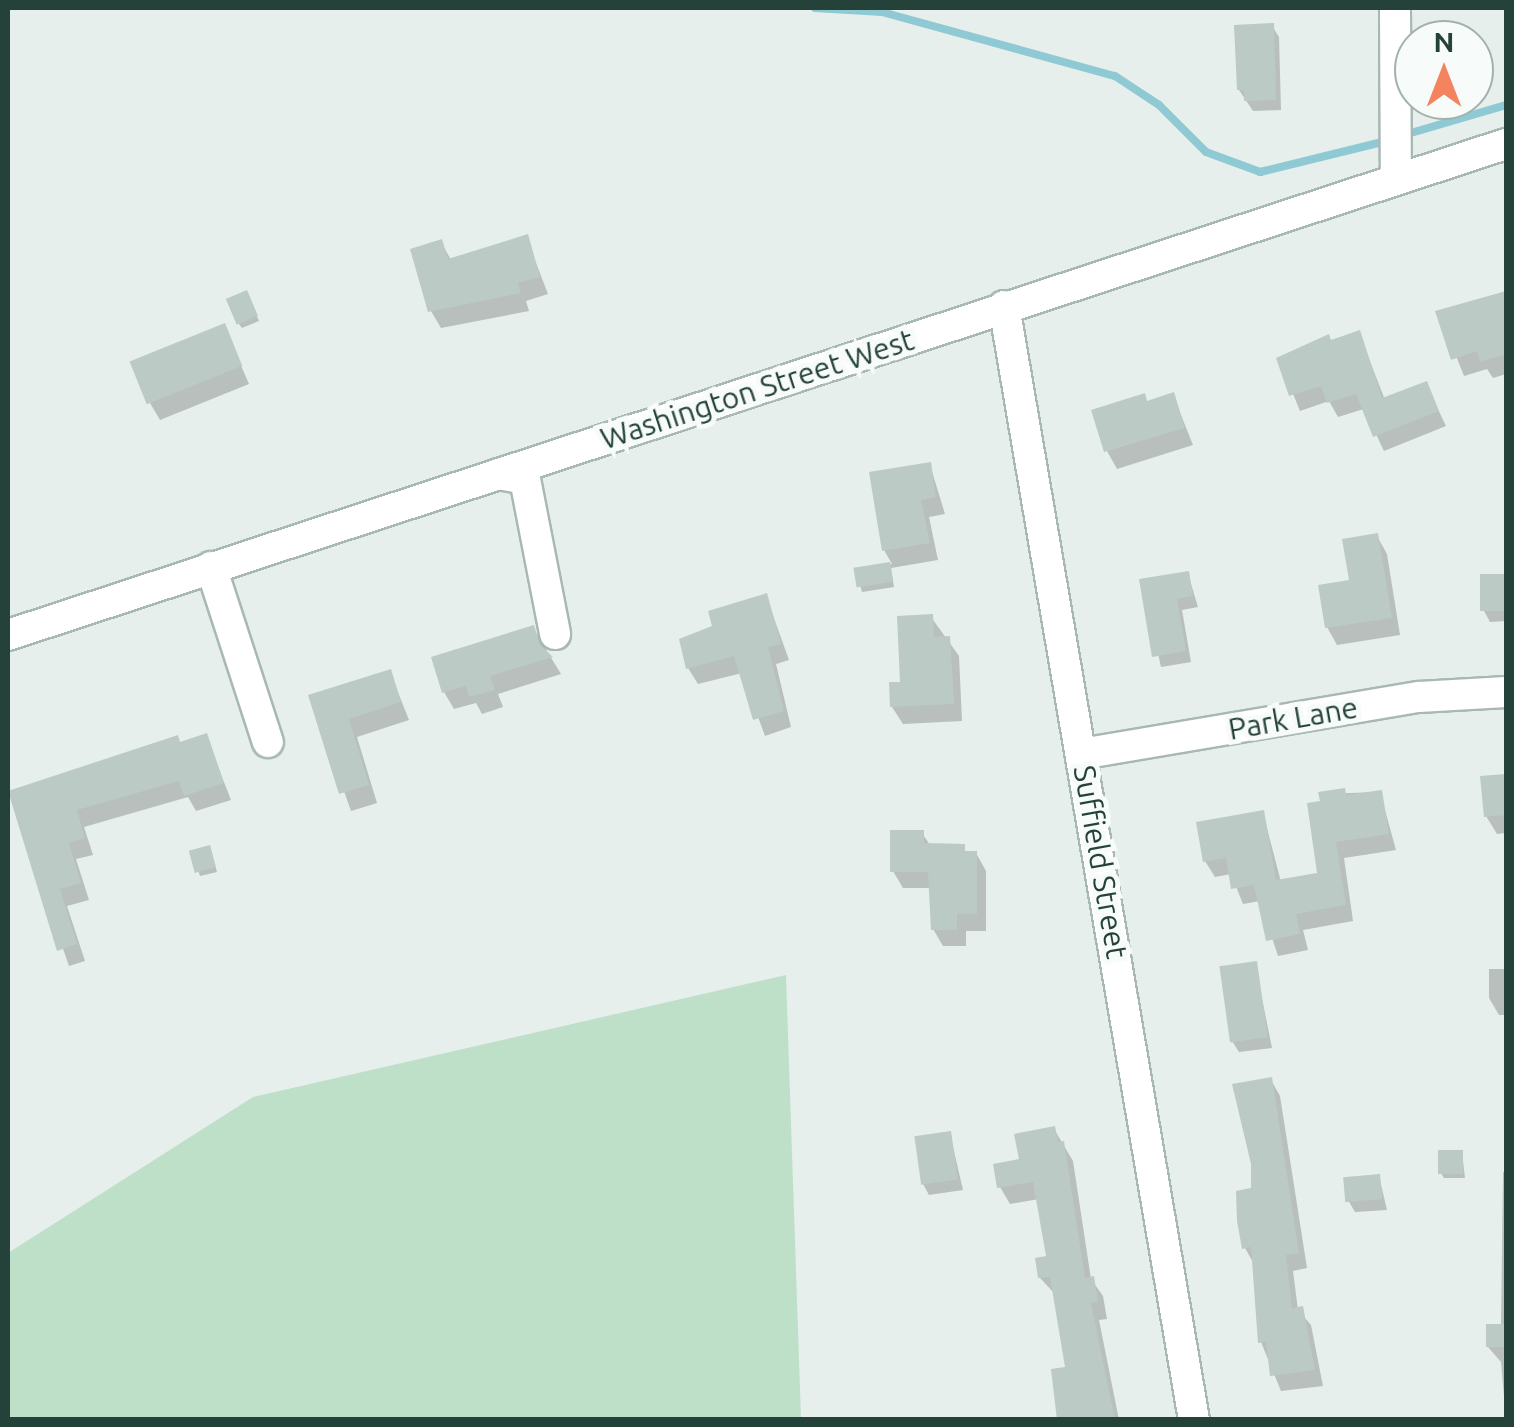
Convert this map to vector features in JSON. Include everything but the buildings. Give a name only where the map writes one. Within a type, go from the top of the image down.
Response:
[{"type":"street","points":[[1395,8],[1396,179]]},
{"type":"street","name":"Washington Street West","points":[[8,635],[1506,144]]},
{"type":"street","name":"Suffield Street","points":[[1004,306],[1194,1420]]},
{"type":"street","points":[[498,474],[524,480],[555,634]]},
{"type":"street","points":[[211,567],[268,742]]},
{"type":"street","name":"Park Lane","points":[[1082,754],[1418,697],[1506,692]]},
{"type":"green space","points":[[786,975],[801,1419],[8,1419],[8,1253],[253,1097]]},
{"type":"waterway","points":[[815,8],[882,12],[1115,76],[1159,105],[1206,152],[1260,172],[1386,141]]},
{"type":"waterway","points":[[1404,135],[1506,105]]}]
